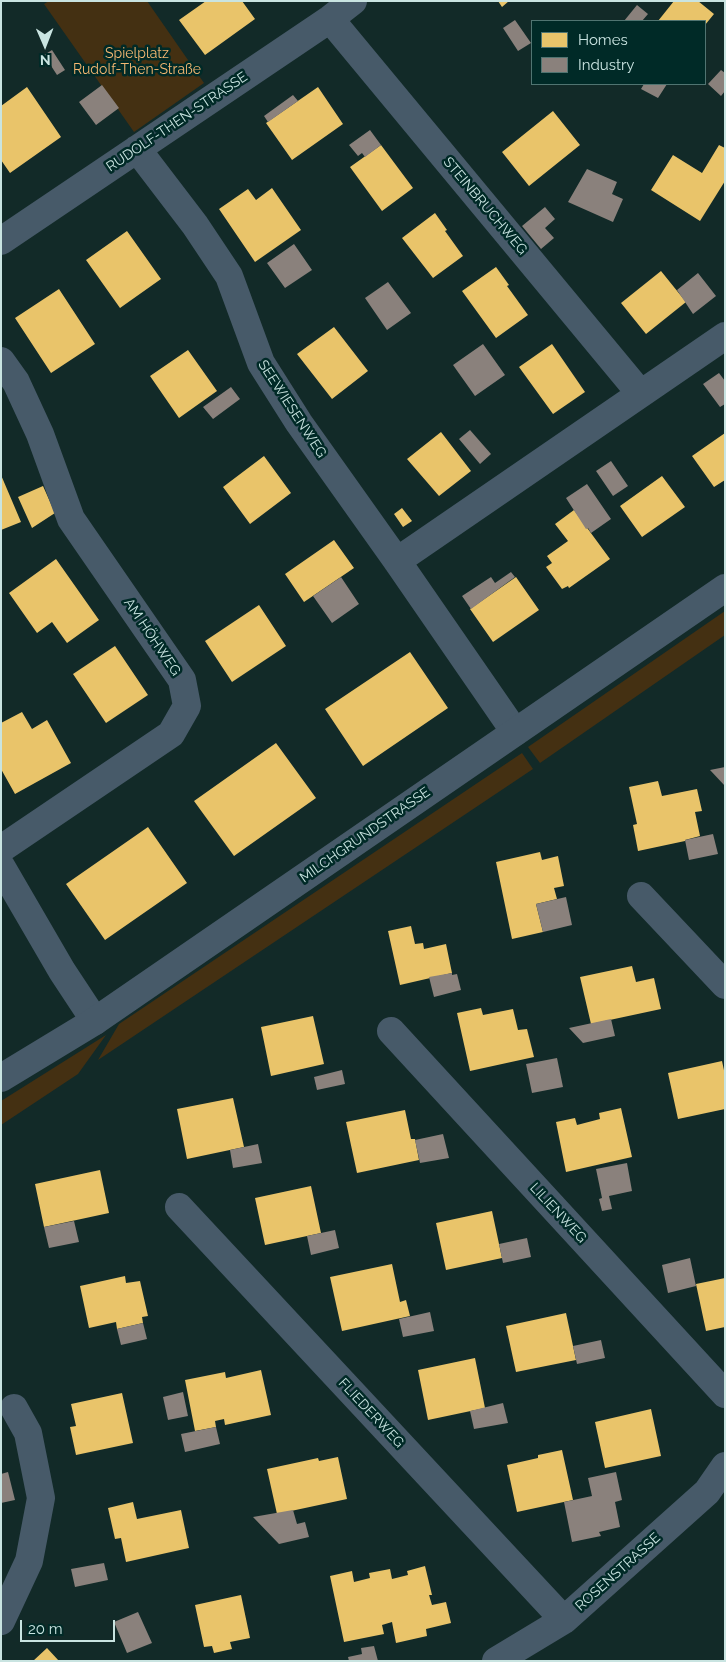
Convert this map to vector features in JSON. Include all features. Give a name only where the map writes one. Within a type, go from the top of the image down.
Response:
[{"type":"street","name":"RUDOLF-THEN-STRASSE","points":[[1,242],[330,19],[353,1]]},
{"type":"street","name":"STEINBRUCHWEG","points":[[330,19],[640,393]]},
{"type":"street","name":"SEEWIESENWEG","points":[[137,149],[194,225],[229,276],[261,363],[299,423],[515,732]]},
{"type":"street","points":[[397,561],[725,336]]},
{"type":"street","name":"AM HÖHWEG","points":[[1,361],[16,382],[40,434],[71,519],[182,680],[186,706],[171,734],[1,849]]},
{"type":"street","name":"MILCHGRUNDSTRASSE","points":[[1,1078],[95,1021],[725,588]]},
{"type":"street","points":[[1,866],[62,971],[95,1021]]},
{"type":"street","points":[[641,896],[725,985]]},
{"type":"street","name":"LILIENWEG","points":[[391,1031],[725,1394]]},
{"type":"street","name":"FLIEDERWEG","points":[[179,1207],[564,1620]]},
{"type":"street","points":[[1,1620],[29,1561],[41,1498],[28,1433],[14,1408]]},
{"type":"street","name":"ROSENSTRASSE","points":[[496,1661],[564,1620],[707,1492],[725,1466]]},
{"type":"green space","name":"Spielplatz Rudolf-Then-Straße","points":[[49,1],[147,1],[204,83],[134,132],[44,4]]},
{"type":"green space","points":[[725,611],[725,635],[540,763],[528,747]]},
{"type":"green space","points":[[522,753],[533,769],[98,1060],[119,1024]]},
{"type":"green space","points":[[106,1035],[78,1074],[1,1125],[1,1101]]},
{"type":"building: Homes","points":[[206,1],[242,1],[255,19],[205,55],[179,20]]},
{"type":"building: Homes","points":[[498,1],[509,1],[502,7]]},
{"type":"building: Homes","points":[[674,1],[698,1],[714,14],[706,24],[706,20],[659,20]]},
{"type":"building: Homes","points":[[27,87],[61,137],[10,173],[1,160],[1,106]]},
{"type":"building: Homes","points":[[318,87],[343,124],[292,160],[266,123]]},
{"type":"building: Homes","points":[[553,111],[580,145],[529,186],[502,152]]},
{"type":"building: Homes","points":[[381,145],[413,188],[382,211],[350,167]]},
{"type":"building: Homes","points":[[719,145],[725,148],[725,181],[700,221],[651,190],[673,155],[702,173]]},
{"type":"building: Homes","points":[[272,188],[301,230],[255,262],[219,209],[248,189],[256,200]]},
{"type":"building: Homes","points":[[435,213],[463,256],[433,278],[402,238]]},
{"type":"building: Homes","points":[[127,231],[161,279],[120,308],[86,260]]},
{"type":"building: Homes","points":[[496,267],[528,315],[496,338],[462,291]]},
{"type":"building: Homes","points":[[661,271],[686,302],[646,334],[621,303]]},
{"type":"building: Homes","points":[[59,289],[95,344],[51,373],[15,318]]},
{"type":"building: Homes","points":[[334,327],[368,371],[332,399],[297,354]]},
{"type":"building: Homes","points":[[552,344],[585,392],[553,414],[519,367]]},
{"type":"building: Homes","points":[[188,350],[217,391],[179,418],[150,376]]},
{"type":"building: Homes","points":[[441,432],[471,471],[439,496],[407,459]]},
{"type":"building: Homes","points":[[725,433],[725,480],[714,487],[692,456]]},
{"type":"building: Homes","points":[[264,456],[291,493],[250,524],[223,487]]},
{"type":"building: Homes","points":[[1,475],[21,522],[1,530]]},
{"type":"building: Homes","points":[[662,476],[685,507],[642,537],[620,506]]},
{"type":"building: Homes","points":[[43,486],[55,513],[32,528],[18,497]]},
{"type":"building: Homes","points":[[402,508],[412,521],[403,527],[394,514]]},
{"type":"building: Homes","points":[[574,510],[610,559],[569,588],[568,586],[562,589],[546,567],[552,563],[547,556],[568,541],[555,524]]},
{"type":"building: Homes","points":[[334,540],[354,568],[304,602],[285,574]]},
{"type":"building: Homes","points":[[56,559],[99,620],[67,643],[52,622],[37,633],[9,593]]},
{"type":"building: Homes","points":[[516,577],[539,610],[493,642],[470,609]]},
{"type":"building: Homes","points":[[259,605],[286,646],[232,682],[205,641]]},
{"type":"building: Homes","points":[[115,646],[148,695],[106,723],[73,674]]},
{"type":"building: Homes","points":[[410,652],[448,708],[363,766],[325,709]]},
{"type":"building: Homes","points":[[22,712],[32,729],[47,720],[71,763],[15,794],[1,769],[1,723]]},
{"type":"building: Homes","points":[[276,743],[316,798],[234,856],[194,801]]},
{"type":"building: Homes","points":[[658,781],[662,796],[697,789],[702,811],[695,812],[700,836],[638,851],[633,825],[637,824],[629,787]]},
{"type":"building: Homes","points":[[148,827],[187,883],[105,940],[66,884]]},
{"type":"building: Homes","points":[[540,852],[542,860],[558,856],[564,886],[554,888],[557,899],[536,904],[543,932],[512,939],[496,862]]},
{"type":"building: Homes","points":[[411,926],[415,944],[423,943],[424,949],[446,944],[452,973],[400,985],[388,931]]},
{"type":"building: Homes","points":[[632,966],[636,982],[654,978],[661,1009],[591,1024],[580,977]]},
{"type":"building: Homes","points":[[481,1008],[483,1015],[513,1009],[518,1030],[527,1029],[534,1057],[470,1071],[457,1013]]},
{"type":"building: Homes","points":[[313,1016],[324,1064],[271,1076],[261,1027]]},
{"type":"building: Homes","points":[[722,1061],[725,1075],[725,1109],[678,1119],[668,1073]]},
{"type":"building: Homes","points":[[233,1098],[244,1147],[187,1159],[177,1109]]},
{"type":"building: Homes","points":[[621,1108],[632,1157],[566,1172],[556,1122],[575,1118],[577,1125],[600,1119],[599,1113]]},
{"type":"building: Homes","points":[[405,1110],[411,1139],[415,1139],[419,1160],[357,1173],[346,1122]]},
{"type":"building: Homes","points":[[100,1170],[109,1213],[44,1227],[35,1184]]},
{"type":"building: Homes","points":[[311,1186],[321,1233],[265,1245],[255,1198]]},
{"type":"building: Homes","points":[[492,1211],[502,1258],[446,1270],[436,1223]]},
{"type":"building: Homes","points":[[392,1264],[400,1302],[406,1300],[410,1316],[342,1331],[330,1277]]},
{"type":"building: Homes","points":[[125,1276],[126,1283],[140,1281],[148,1316],[142,1317],[143,1323],[117,1329],[116,1322],[89,1328],[80,1286]]},
{"type":"building: Homes","points":[[725,1278],[725,1327],[706,1331],[696,1284]]},
{"type":"building: Homes","points":[[566,1313],[576,1360],[516,1372],[506,1326]]},
{"type":"building: Homes","points":[[475,1358],[485,1408],[428,1420],[418,1370]]},
{"type":"building: Homes","points":[[261,1370],[271,1415],[225,1425],[224,1419],[215,1421],[216,1427],[195,1431],[185,1380],[225,1372],[226,1378]]},
{"type":"building: Homes","points":[[122,1393],[133,1443],[76,1455],[70,1427],[76,1426],[71,1404]]},
{"type":"building: Homes","points":[[651,1409],[661,1456],[605,1468],[595,1422]]},
{"type":"building: Homes","points":[[562,1450],[573,1500],[517,1512],[507,1465]]},
{"type":"building: Homes","points":[[338,1457],[347,1499],[277,1514],[267,1469],[318,1458],[319,1461]]},
{"type":"building: Homes","points":[[133,1502],[137,1519],[181,1510],[189,1548],[126,1562],[121,1538],[115,1539],[108,1508]]},
{"type":"building: Homes","points":[[425,1566],[432,1595],[429,1595],[432,1605],[446,1602],[451,1623],[426,1629],[427,1636],[396,1643],[392,1622],[382,1625],[384,1634],[344,1642],[330,1576],[352,1571],[354,1582],[370,1578],[369,1573],[390,1569],[392,1579],[408,1575],[407,1571]]},
{"type":"building: Homes","points":[[241,1595],[250,1638],[230,1642],[232,1649],[214,1653],[212,1646],[204,1647],[195,1605]]},
{"type":"building: Homes","points":[[47,1648],[59,1661],[33,1661]]},
{"type":"building: Industry","points":[[637,5],[648,14],[643,20],[625,20]]},
{"type":"building: Industry","points":[[515,20],[531,43],[518,51],[503,28]]},
{"type":"building: Industry","points":[[52,50],[65,70],[57,75],[44,55]]},
{"type":"building: Industry","points":[[721,70],[725,73],[725,91],[721,96],[708,84]]},
{"type":"building: Industry","points":[[102,85],[119,108],[96,125],[79,102]]},
{"type":"building: Industry","points":[[643,85],[666,85],[658,98],[641,89]]},
{"type":"building: Industry","points":[[293,95],[298,101],[268,122],[264,116]]},
{"type":"building: Industry","points":[[370,130],[381,145],[365,157],[362,153],[358,156],[349,145]]},
{"type":"building: Industry","points":[[587,169],[617,182],[612,194],[623,199],[613,222],[568,202]]},
{"type":"building: Industry","points":[[545,207],[555,219],[545,228],[554,238],[541,249],[522,226]]},
{"type":"building: Industry","points":[[294,244],[312,270],[285,288],[267,263]]},
{"type":"building: Industry","points":[[698,273],[716,296],[693,314],[677,290]]},
{"type":"building: Industry","points":[[388,282],[411,313],[387,330],[365,298]]},
{"type":"building: Industry","points":[[483,344],[505,375],[475,396],[453,365]]},
{"type":"building: Industry","points":[[719,373],[725,381],[725,404],[720,407],[703,384]]},
{"type":"building: Industry","points":[[231,387],[240,399],[213,419],[203,407]]},
{"type":"building: Industry","points":[[470,430],[491,454],[480,464],[459,439]]},
{"type":"building: Industry","points":[[611,461],[628,486],[613,496],[596,471]]},
{"type":"building: Industry","points":[[587,484],[611,519],[591,533],[588,528],[586,529],[566,498]]},
{"type":"building: Industry","points":[[511,572],[515,577],[471,609],[462,596],[491,577],[495,583]]},
{"type":"building: Industry","points":[[341,577],[359,604],[332,623],[313,596]]},
{"type":"building: Industry","points":[[725,767],[725,786],[710,770]]},
{"type":"building: Industry","points":[[713,834],[718,854],[689,860],[685,840]]},
{"type":"building: Industry","points":[[566,897],[572,925],[543,932],[536,904]]},
{"type":"building: Industry","points":[[452,973],[452,975],[457,974],[461,990],[434,997],[429,977]]},
{"type":"building: Industry","points":[[611,1019],[615,1036],[583,1043],[569,1028]]},
{"type":"building: Industry","points":[[557,1058],[563,1087],[532,1093],[526,1064]]},
{"type":"building: Industry","points":[[342,1070],[345,1084],[317,1090],[314,1077]]},
{"type":"building: Industry","points":[[443,1134],[449,1158],[420,1163],[415,1140]]},
{"type":"building: Industry","points":[[258,1144],[262,1163],[233,1168],[230,1150]]},
{"type":"building: Industry","points":[[627,1163],[632,1191],[609,1196],[612,1209],[602,1211],[599,1199],[602,1198],[596,1169]]},
{"type":"building: Industry","points":[[74,1221],[79,1242],[49,1248],[44,1227]]},
{"type":"building: Industry","points":[[335,1230],[339,1248],[311,1255],[307,1236]]},
{"type":"building: Industry","points":[[527,1238],[531,1257],[503,1263],[499,1244]]},
{"type":"building: Industry","points":[[690,1258],[696,1286],[668,1293],[662,1265]]},
{"type":"building: Industry","points":[[430,1312],[434,1331],[403,1337],[399,1319]]},
{"type":"building: Industry","points":[[143,1323],[147,1339],[121,1345],[117,1329]]},
{"type":"building: Industry","points":[[601,1340],[605,1358],[577,1364],[573,1346]]},
{"type":"building: Industry","points":[[183,1392],[188,1416],[168,1420],[163,1397]]},
{"type":"building: Industry","points":[[503,1403],[508,1423],[474,1429],[470,1411]]},
{"type":"building: Industry","points":[[216,1427],[220,1444],[185,1452],[181,1434]]},
{"type":"building: Industry","points":[[8,1472],[15,1500],[1,1503],[1,1474]]},
{"type":"building: Industry","points":[[616,1472],[622,1500],[615,1502],[620,1527],[599,1532],[601,1536],[572,1542],[564,1502],[592,1496],[588,1478]]},
{"type":"building: Industry","points":[[293,1510],[297,1524],[305,1522],[309,1537],[279,1544],[253,1517]]},
{"type":"building: Industry","points":[[104,1563],[108,1580],[75,1587],[71,1569]]},
{"type":"building: Industry","points":[[138,1612],[152,1643],[127,1653],[114,1622]]},
{"type":"building: Industry","points":[[374,1646],[378,1661],[349,1661],[348,1657],[362,1654],[361,1648]]}]
